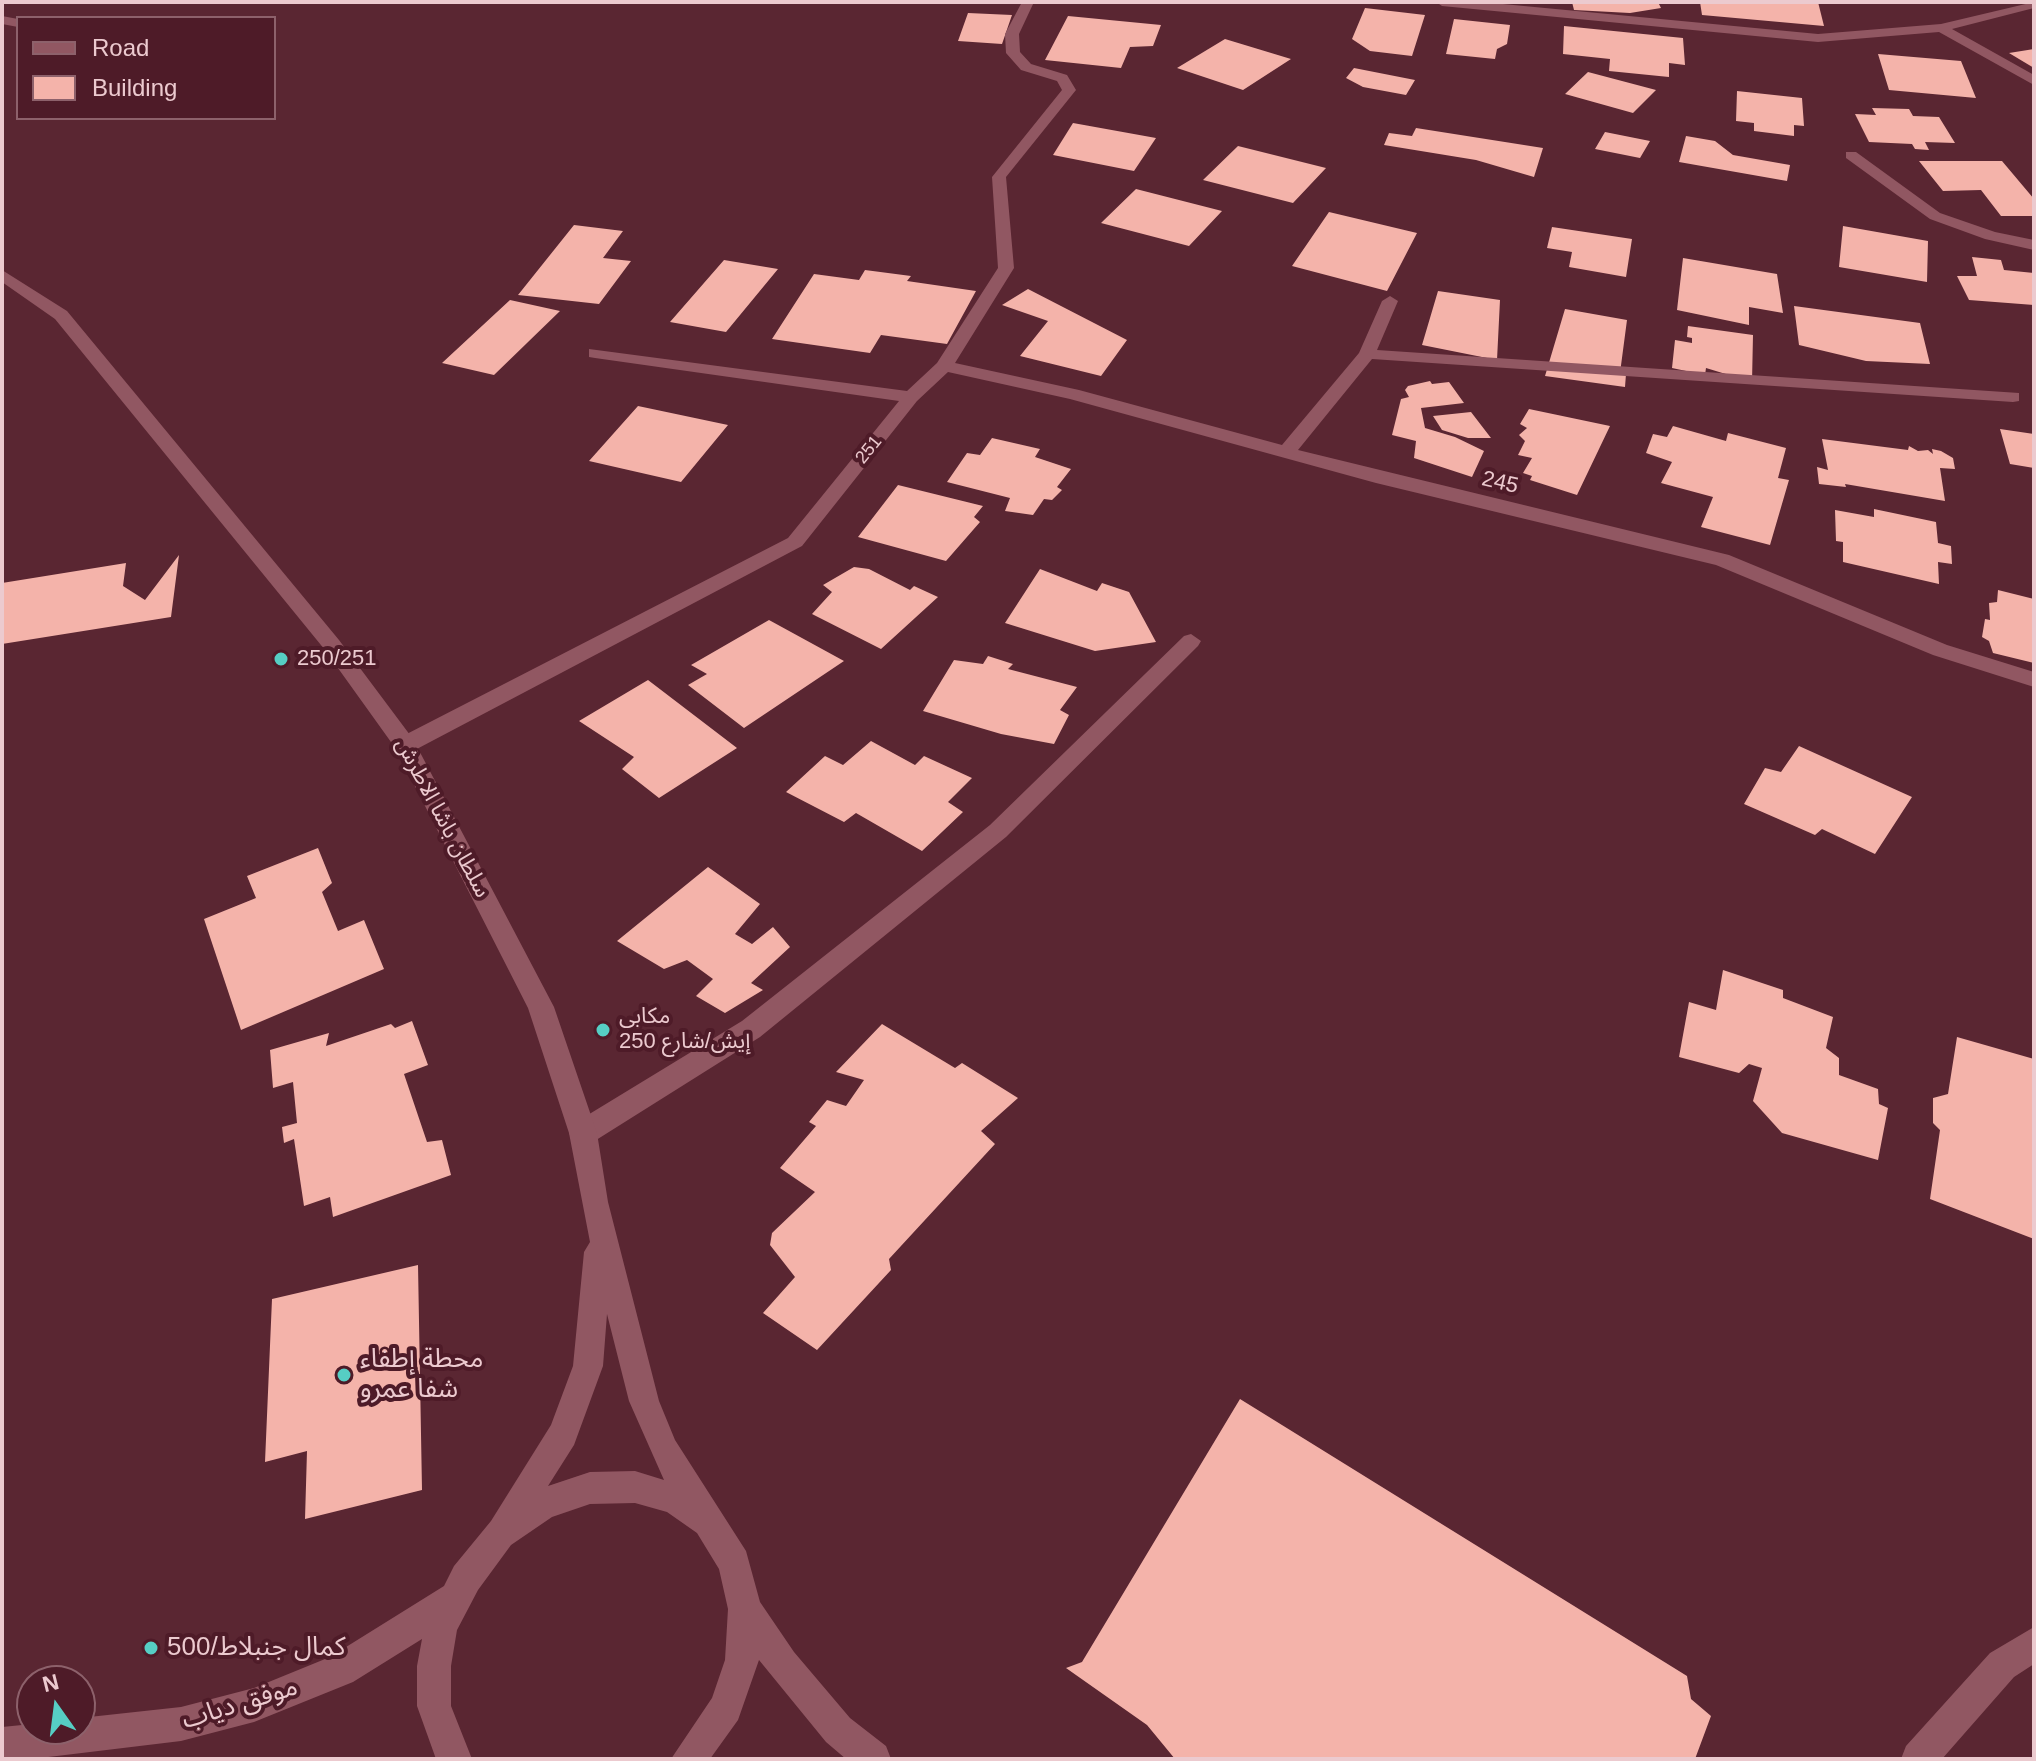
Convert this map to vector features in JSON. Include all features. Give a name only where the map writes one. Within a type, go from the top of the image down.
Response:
[{"type":"street","name":"251","points":[[405,745],[795,542],[911,397],[944,366],[1006,268],[999,177],[1069,90],[1062,78],[1026,67],[1013,53],[1012,34],[1028,2]]},
{"type":"street","points":[[1442,2],[1818,38],[1941,28],[2034,4]]},
{"type":"street","points":[[1941,28],[2034,81]]},
{"type":"street","points":[[1851,155],[1935,216],[1991,236],[2034,245]]},
{"type":"street","name":"سلطان باشا الاطرش","points":[[2,275],[61,315],[332,645],[405,745],[541,1007],[583,1133],[594,1202],[599,1271],[588,1366],[563,1434],[500,1534]]},
{"type":"street","points":[[1286,452],[1367,354],[1390,301]]},
{"type":"street","points":[[595,353],[911,397]]},
{"type":"street","points":[[1367,354],[2013,397]]},
{"type":"street","name":"245","points":[[944,366],[1073,394],[1286,452],[1722,560],[1940,650],[2034,680]]},
{"type":"street","points":[[583,1133],[751,1029],[998,831],[1191,641]]},
{"type":"street","name":"سلطان باشا الاطرش","points":[[594,1202],[644,1401],[664,1451],[734,1563],[745,1609]]},
{"type":"street","points":[[454,1759],[434,1706],[434,1666],[441,1627],[466,1578],[500,1534],[543,1504],[590,1488],[635,1487],[675,1499],[710,1525]]},
{"type":"street","name":"موفق دياب","points":[[2,1745],[181,1724],[254,1705],[341,1670],[456,1598]]},
{"type":"street","points":[[689,1759],[726,1708],[742,1660],[745,1609]]},
{"type":"street","points":[[745,1609],[782,1664],[838,1730],[873,1759]]},
{"type":"street","points":[[1919,1759],[2002,1665],[2034,1644]]},
{"type":"building","points":[[1572,2],[1658,2],[1661,8],[1630,13],[1574,10]]},
{"type":"building","points":[[1700,2],[1818,2],[1824,26],[1702,15]]},
{"type":"building","points":[[1365,8],[1425,15],[1412,56],[1370,51],[1352,39]]},
{"type":"building","points":[[968,13],[1012,15],[1002,44],[958,41]]},
{"type":"building","points":[[1068,16],[1161,25],[1153,46],[1130,47],[1121,68],[1045,60]]},
{"type":"building","points":[[1454,19],[1510,25],[1507,44],[1497,49],[1495,59],[1446,54]]},
{"type":"building","points":[[1564,26],[1683,38],[1685,65],[1669,63],[1669,77],[1609,71],[1610,59],[1563,54]]},
{"type":"building","points":[[1225,39],[1291,59],[1243,90],[1177,68]]},
{"type":"building","points":[[2034,49],[2034,68],[2009,53]]},
{"type":"building","points":[[1878,54],[1961,61],[1976,98],[1889,90]]},
{"type":"building","points":[[1354,68],[1415,80],[1406,95],[1363,87],[1346,78]]},
{"type":"building","points":[[1588,72],[1656,90],[1633,113],[1565,94]]},
{"type":"building","points":[[1737,91],[1802,98],[1804,126],[1794,125],[1794,136],[1754,131],[1754,123],[1736,121]]},
{"type":"building","points":[[1872,108],[1909,109],[1913,116],[1939,117],[1955,143],[1925,142],[1929,150],[1915,149],[1912,144],[1869,142],[1855,114],[1876,115]]},
{"type":"building","points":[[1073,123],[1156,138],[1134,171],[1053,155]]},
{"type":"building","points":[[1416,128],[1543,148],[1534,177],[1476,160],[1384,145],[1389,133],[1412,136]]},
{"type":"building","points":[[1605,132],[1650,141],[1640,158],[1595,149]]},
{"type":"building","points":[[1686,136],[1715,141],[1733,155],[1790,165],[1787,181],[1679,162]]},
{"type":"building","points":[[1238,146],[1326,168],[1293,203],[1203,180]]},
{"type":"building","points":[[1919,161],[2002,161],[2034,199],[2034,216],[2001,216],[1981,190],[1943,191]]},
{"type":"building","points":[[1136,189],[1222,211],[1189,246],[1101,223]]},
{"type":"building","points":[[1329,212],[1417,233],[1387,291],[1292,266]]},
{"type":"building","points":[[574,225],[623,231],[603,258],[631,261],[599,304],[518,295]]},
{"type":"building","points":[[1843,226],[1928,241],[1927,282],[1839,267]]},
{"type":"building","points":[[1552,227],[1632,239],[1626,277],[1569,267],[1572,252],[1547,248]]},
{"type":"building","points":[[1972,257],[2001,260],[2004,270],[2034,273],[2034,305],[1969,300],[1957,276],[1977,276]]},
{"type":"building","points":[[1683,258],[1777,274],[1783,313],[1749,307],[1749,325],[1677,310]]},
{"type":"building","points":[[724,260],[778,269],[726,332],[670,322]]},
{"type":"building","points":[[865,270],[911,276],[907,281],[976,291],[947,344],[881,335],[870,353],[772,339],[814,274],[859,280]]},
{"type":"building","points":[[1028,289],[1127,340],[1101,376],[1020,356],[1048,321],[1002,305]]},
{"type":"building","points":[[1438,291],[1500,300],[1497,360],[1422,345]]},
{"type":"building","points":[[510,300],[560,311],[494,375],[442,363]]},
{"type":"building","points":[[1794,306],[1920,323],[1930,364],[1866,361],[1799,345]]},
{"type":"building","points":[[1565,309],[1627,320],[1620,373],[1626,374],[1625,387],[1545,376]]},
{"type":"building","points":[[1688,326],[1753,335],[1752,382],[1706,368],[1705,375],[1672,368],[1675,340],[1692,343],[1692,338],[1687,337]]},
{"type":"building","points":[[1430,381],[1432,384],[1449,382],[1464,403],[1421,408],[1425,428],[1455,437],[1484,451],[1472,477],[1414,458],[1416,441],[1392,435],[1401,399],[1409,397],[1405,390],[1408,386]]},
{"type":"building","points":[[638,406],[728,425],[681,482],[589,461]]},
{"type":"building","points":[[1529,409],[1610,426],[1577,495],[1530,480],[1532,476],[1523,473],[1532,458],[1518,455],[1525,441],[1519,435],[1527,428],[1520,424]]},
{"type":"building","points":[[1471,412],[1491,438],[1468,438],[1442,430],[1433,416]]},
{"type":"building","points":[[1673,426],[1726,441],[1728,433],[1786,448],[1778,478],[1789,480],[1770,545],[1701,527],[1713,497],[1661,483],[1672,462],[1646,453],[1653,434],[1667,437]]},
{"type":"building","points":[[2000,429],[2034,434],[2034,468],[2010,464]]},
{"type":"building","points":[[992,438],[1040,449],[1035,457],[1071,469],[1057,487],[1062,490],[1052,500],[1044,499],[1033,515],[1005,511],[1010,498],[947,482],[967,453],[980,455]]},
{"type":"building","points":[[1822,439],[1908,450],[1909,446],[1933,454],[1932,449],[1941,451],[1953,458],[1955,469],[1940,468],[1945,501],[1845,484],[1846,487],[1819,484],[1817,467],[1828,470]]},
{"type":"building","points":[[898,485],[983,506],[974,517],[980,522],[946,561],[858,537]]},
{"type":"building","points":[[1874,509],[1936,522],[1938,543],[1951,546],[1952,564],[1938,562],[1939,584],[1843,562],[1843,542],[1836,541],[1835,510],[1874,517]]},
{"type":"building","points":[[179,555],[171,617],[2,644],[2,583],[126,563],[123,586],[145,600]]},
{"type":"building","points":[[854,567],[869,569],[910,590],[914,586],[938,597],[881,649],[812,614],[832,592],[823,585]]},
{"type":"building","points":[[1040,569],[1097,591],[1102,583],[1129,592],[1156,642],[1095,651],[1005,623]]},
{"type":"building","points":[[1998,590],[2034,599],[2034,663],[1993,653],[1989,641],[1982,637],[1985,619],[1990,620],[1989,603],[1997,602]]},
{"type":"building","points":[[769,620],[844,661],[744,728],[688,685],[707,674],[691,665]]},
{"type":"building","points":[[988,656],[1013,664],[1008,669],[1077,687],[1060,710],[1069,715],[1054,744],[1001,734],[923,711],[954,660],[983,664]]},
{"type":"building","points":[[648,680],[737,748],[659,798],[622,769],[634,757],[579,721]]},
{"type":"building","points":[[871,741],[915,765],[924,756],[972,778],[948,802],[963,812],[922,851],[856,813],[844,822],[786,792],[825,756],[843,765]]},
{"type":"building","points":[[1799,746],[1912,797],[1875,854],[1822,829],[1815,835],[1744,804],[1765,768],[1781,772]]},
{"type":"building","points":[[318,848],[332,883],[322,892],[338,931],[364,920],[384,969],[241,1030],[204,919],[256,898],[247,876]]},
{"type":"building","points":[[708,867],[760,904],[735,934],[752,944],[773,927],[790,947],[751,983],[763,990],[725,1013],[696,996],[713,979],[687,960],[664,969],[617,941]]},
{"type":"building","points":[[1723,970],[1783,990],[1783,998],[1833,1017],[1826,1048],[1839,1058],[1839,1075],[1878,1089],[1879,1104],[1888,1108],[1878,1160],[1782,1133],[1753,1101],[1762,1068],[1749,1064],[1739,1073],[1679,1057],[1689,1002],[1716,1010]]},
{"type":"building","points":[[412,1021],[428,1065],[404,1074],[427,1142],[442,1140],[451,1175],[333,1217],[330,1197],[304,1206],[294,1139],[284,1143],[282,1127],[297,1123],[293,1082],[273,1088],[270,1050],[329,1033],[326,1046],[391,1024],[395,1028]]},
{"type":"building","points":[[882,1024],[955,1068],[962,1063],[1018,1098],[981,1131],[995,1144],[889,1259],[891,1270],[817,1350],[763,1313],[795,1277],[770,1245],[772,1233],[815,1192],[780,1168],[816,1126],[809,1122],[827,1100],[846,1106],[864,1080],[836,1072]]},
{"type":"building","points":[[1957,1037],[2034,1059],[2034,1239],[1930,1199],[1940,1130],[1933,1123],[1933,1098],[1948,1094]]},
{"type":"building","name":"محطة إطفاء شفا عمرو","points":[[418,1265],[422,1490],[305,1519],[307,1451],[265,1462],[272,1299]]},
{"type":"building","points":[[1240,1399],[1687,1676],[1691,1699],[1711,1716],[1695,1759],[1175,1759],[1147,1725],[1066,1668],[1082,1662]]},
{"type":"place","name":"250/251","points":[[281,659]]},
{"type":"place","name":"مكابي إيش/شارع 250","points":[[603,1030]]},
{"type":"place","name":"محطة إطفاء شفا عمرو","points":[[344,1375]]},
{"type":"place","name":"500/كمال جنبلاط","points":[[151,1648]]}]
